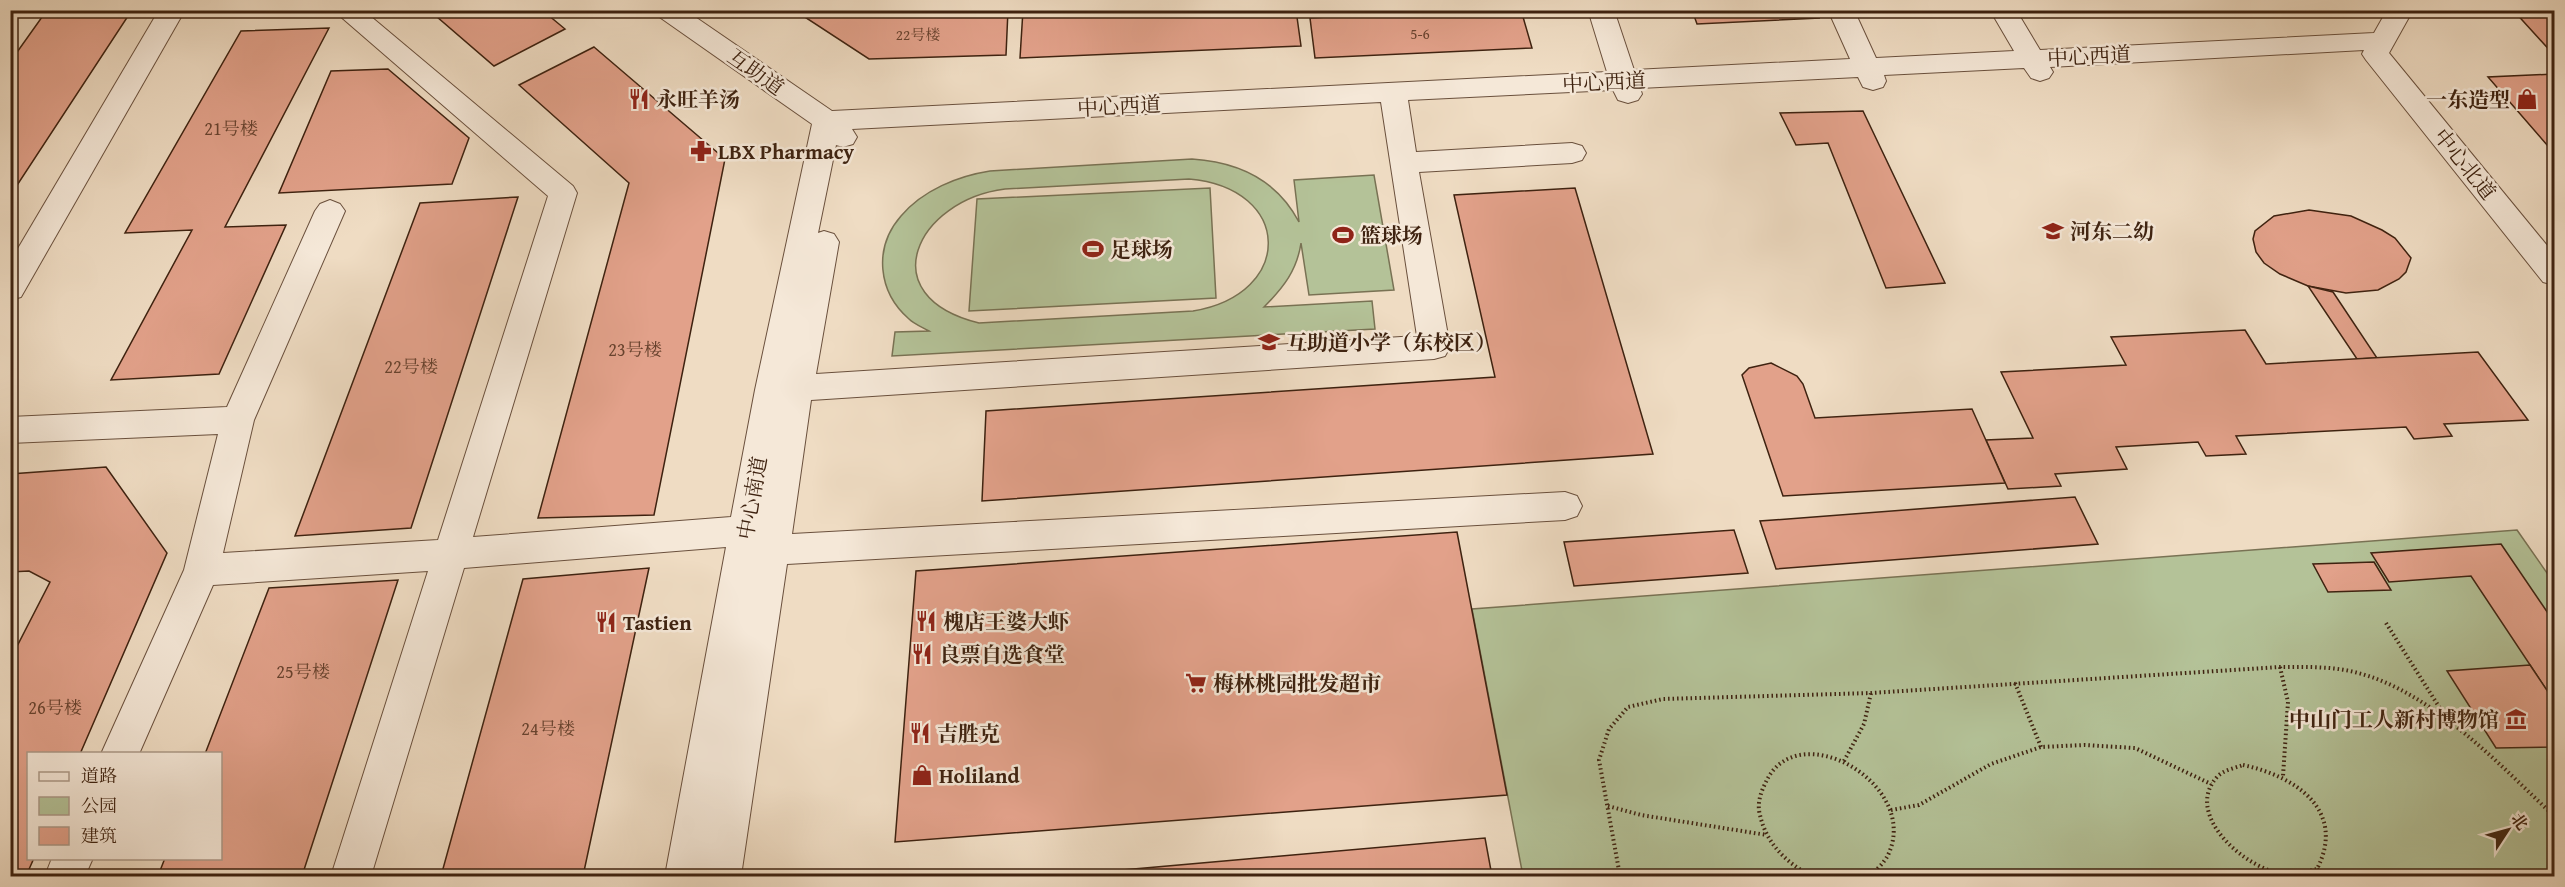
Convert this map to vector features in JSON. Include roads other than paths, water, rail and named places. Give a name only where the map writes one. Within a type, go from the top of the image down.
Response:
[{"type":"street","points":[[10,289],[172,10]]},
{"type":"street","points":[[346,10],[563,193],[351,876]]},
{"type":"street","name":"互助道","points":[[667,10],[835,129]]},
{"type":"street","points":[[1601,10],[1635,87]]},
{"type":"street","points":[[1617,10],[1635,87]]},
{"type":"street","points":[[1841,10],[1870,74]]},
{"type":"street","points":[[2003,10],[2035,66]]},
{"type":"street","points":[[2378,47],[2400,10]]},
{"type":"street","name":"中心西道","points":[[835,129],[2378,47]]},
{"type":"street","name":"中心北道","points":[[2378,47],[2554,251]]},
{"type":"street","name":"中心北道","points":[[2378,47],[2554,274]]},
{"type":"street","points":[[784,389],[1434,346],[1394,99]]},
{"type":"street","name":"中心南道","points":[[686,876],[759,540],[784,389],[835,129]]},
{"type":"street","points":[[1403,163],[1572,153]]},
{"type":"street","points":[[120,752],[201,570],[237,420],[330,212]]},
{"type":"street","points":[[10,430],[237,420]]},
{"type":"street","points":[[201,570],[452,554],[1565,506]]},
{"type":"street","name":"中心南道","points":[[721,876],[759,540]]},
{"type":"street","points":[[65,876],[72,860]]},
{"type":"place","name":"永旺羊汤","points":[[639,99]]},
{"type":"place","name":"一东造型","points":[[2527,99]]},
{"type":"place","name":"LBX Pharmacy","points":[[701,151]]},
{"type":"place","name":"河东二幼","points":[[2053,231]]},
{"type":"place","name":"篮球场","points":[[1343,235]]},
{"type":"place","name":"足球场","points":[[1093,249]]},
{"type":"place","name":"互助道小学（东校区）","points":[[1269,342]]},
{"type":"place","name":"槐店王婆大虾","points":[[926,621]]},
{"type":"place","name":"Tastien","points":[[606,622]]},
{"type":"place","name":"良票自选食堂","points":[[922,654]]},
{"type":"place","name":"梅林桃园批发超市","points":[[1196,683]]},
{"type":"place","name":"中山门工人新村博物馆","points":[[2516,719]]},
{"type":"place","name":"吉胜克","points":[[920,733]]},
{"type":"place","name":"Holiland","points":[[922,775]]}]
